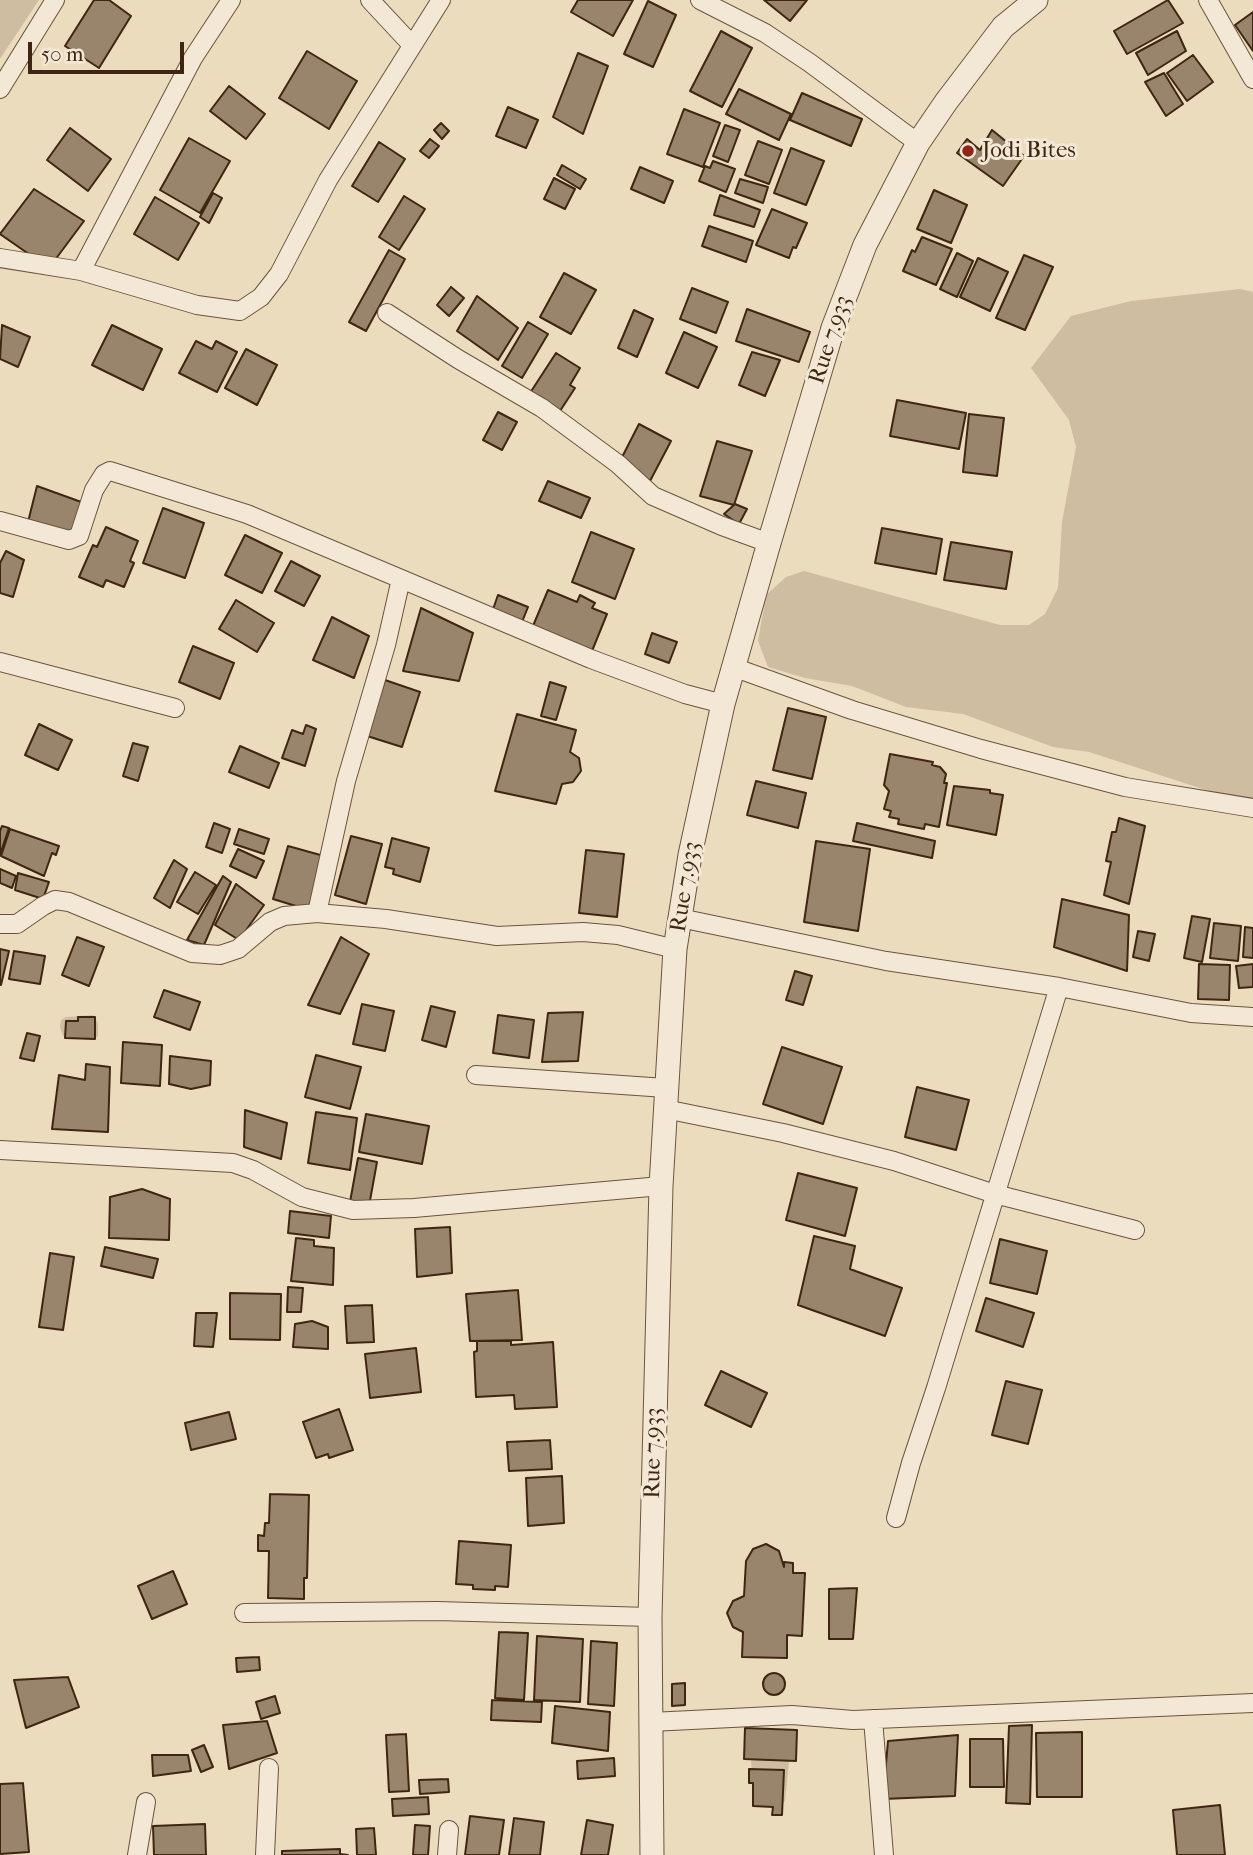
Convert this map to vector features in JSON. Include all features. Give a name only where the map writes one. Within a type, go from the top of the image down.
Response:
[{"type":"street","points":[[0,89],[55,0]]},
{"type":"street","points":[[81,271],[193,58],[231,0]]},
{"type":"street","points":[[370,0],[411,44]]},
{"type":"street","points":[[0,258],[81,271],[197,305],[240,311],[261,297],[279,274],[328,180],[441,0]]},
{"type":"street","points":[[699,0],[776,40],[918,143]]},
{"type":"street","name":"Rue 7.933","points":[[652,1855],[650,1617],[661,1186],[675,949],[690,855],[733,667],[832,328],[865,245],[918,143],[965,75],[1003,27],[1036,0]]},
{"type":"street","points":[[1208,0],[1253,79]]},
{"type":"street","points":[[387,313],[458,359],[542,408],[618,464],[653,496],[769,543]]},
{"type":"street","points":[[0,521],[69,540],[79,536],[94,490],[104,474],[110,471],[247,514],[591,659],[685,694],[723,704]]},
{"type":"street","points":[[317,913],[346,781],[386,645],[401,579]]},
{"type":"street","points":[[0,662],[175,708]]},
{"type":"street","points":[[733,667],[852,710],[981,749],[1125,787],[1253,808]]},
{"type":"street","points":[[0,924],[17,924],[55,900],[69,902],[192,953],[220,955],[238,949],[270,922],[284,916],[317,913],[373,917],[497,936],[583,932],[618,935],[675,949]]},
{"type":"street","points":[[680,918],[886,961],[1059,987],[1191,1013],[1253,1017]]},
{"type":"street","points":[[896,1518],[914,1452],[1059,987]]},
{"type":"street","points":[[476,1075],[665,1099],[783,1133],[881,1157],[995,1194],[1135,1230]]},
{"type":"street","points":[[0,1150],[233,1163],[253,1170],[302,1197],[353,1210],[414,1208],[661,1186]]},
{"type":"street","points":[[244,1613],[437,1611],[650,1617]]},
{"type":"street","points":[[651,1722],[792,1716],[853,1720],[1253,1703]]},
{"type":"street","points":[[873,1719],[884,1855]]},
{"type":"street","points":[[265,1855],[269,1768]]},
{"type":"street","points":[[137,1855],[146,1802]]},
{"type":"street","points":[[447,1855],[449,1830]]},
{"type":"shaded area","points":[[0,0],[39,0],[0,59]]},
{"type":"shaded area","points":[[1240,289],[1253,292],[1253,801],[1212,792],[1089,752],[1053,747],[963,714],[906,707],[852,686],[805,678],[768,667],[758,641],[766,595],[786,577],[804,571],[1000,625],[1029,625],[1045,614],[1058,588],[1062,522],[1076,447],[1069,420],[1031,368],[1071,316],[1131,301]]},
{"type":"shaded area","points":[[93,1015],[98,1023],[98,1036],[93,1040],[63,1036],[61,1020],[66,1017]]},
{"type":"shaded area","points":[[753,1756],[786,1757],[789,1762],[785,1801],[779,1808],[754,1797],[751,1762]]},
{"type":"building","points":[[94,0],[109,0],[131,16],[99,68],[65,46]]},
{"type":"building","points":[[578,0],[633,0],[613,36],[571,12]]},
{"type":"building","points":[[764,0],[807,0],[790,21]]},
{"type":"building","points":[[1168,0],[1183,23],[1127,54],[1114,31]]},
{"type":"building","points":[[648,1],[676,15],[653,67],[624,54]]},
{"type":"building","points":[[1253,12],[1253,51],[1235,25]]},
{"type":"building","points":[[721,31],[752,48],[722,107],[690,91]]},
{"type":"building","points":[[1177,31],[1186,51],[1148,75],[1136,53]]},
{"type":"building","points":[[307,51],[357,81],[329,129],[279,98]]},
{"type":"building","points":[[578,53],[608,66],[583,134],[553,117]]},
{"type":"building","points":[[1193,55],[1213,82],[1187,101],[1167,73]]},
{"type":"building","points":[[1164,73],[1183,104],[1166,116],[1145,82]]},
{"type":"building","points":[[229,86],[265,114],[246,139],[210,111]]},
{"type":"building","points":[[739,89],[791,114],[779,140],[726,114]]},
{"type":"building","points":[[802,93],[862,119],[851,146],[790,120]]},
{"type":"building","points":[[508,107],[538,120],[526,148],[496,136]]},
{"type":"building","points":[[684,109],[720,123],[703,167],[667,154]]},
{"type":"building","points":[[441,123],[449,131],[442,139],[434,130]]},
{"type":"building","points":[[725,125],[740,130],[728,162],[713,156]]},
{"type":"building","points":[[70,128],[111,159],[88,191],[47,160]]},
{"type":"building","points":[[992,130],[1024,156],[1003,186],[957,153],[967,139],[980,150]]},
{"type":"building","points":[[189,138],[230,161],[200,213],[160,190]]},
{"type":"building","points":[[430,139],[439,146],[429,158],[420,151]]},
{"type":"building","points":[[758,141],[782,150],[769,184],[745,175]]},
{"type":"building","points":[[379,142],[405,159],[378,202],[352,186]]},
{"type":"building","points":[[791,148],[824,161],[806,205],[774,193]]},
{"type":"building","points":[[713,161],[735,169],[726,192],[699,181],[705,166],[710,168]]},
{"type":"building","points":[[562,165],[586,179],[580,189],[557,175]]},
{"type":"building","points":[[640,167],[673,181],[664,203],[631,189]]},
{"type":"building","points":[[554,178],[575,189],[565,209],[544,199]]},
{"type":"building","points":[[740,179],[768,187],[763,203],[735,193]]},
{"type":"building","points":[[34,189],[84,221],[49,268],[0,234]]},
{"type":"building","points":[[934,190],[967,205],[951,243],[917,229]]},
{"type":"building","points":[[213,193],[222,198],[209,223],[200,217]]},
{"type":"building","points":[[720,195],[760,210],[754,227],[714,215]]},
{"type":"building","points":[[404,196],[425,209],[399,250],[379,237]]},
{"type":"building","points":[[155,197],[199,223],[178,260],[134,234]]},
{"type":"building","points":[[772,209],[807,223],[789,258],[756,245]]},
{"type":"building","points":[[709,226],[753,241],[746,262],[702,246]]},
{"type":"building","points":[[922,237],[952,249],[936,285],[903,271],[912,250],[915,252]]},
{"type":"building","points":[[389,250],[405,259],[366,331],[349,322]]},
{"type":"building","points":[[957,253],[973,261],[957,297],[940,289]]},
{"type":"building","points":[[1024,255],[1053,267],[1025,330],[996,318]]},
{"type":"building","points":[[978,258],[1008,272],[990,311],[960,297]]},
{"type":"building","points":[[564,273],[596,290],[571,334],[540,317]]},
{"type":"building","points":[[451,287],[464,298],[449,316],[437,305]]},
{"type":"building","points":[[692,288],[728,302],[716,333],[680,319]]},
{"type":"building","points":[[477,296],[518,328],[498,360],[457,331]]},
{"type":"building","points":[[747,309],[810,332],[799,362],[736,341]]},
{"type":"building","points":[[634,310],[653,319],[637,357],[618,348]]},
{"type":"building","points":[[528,322],[548,334],[522,378],[502,366]]},
{"type":"building","points":[[2,325],[30,337],[18,367],[0,359]]},
{"type":"building","points":[[112,325],[162,349],[143,390],[92,365]]},
{"type":"building","points":[[684,332],[717,347],[698,388],[666,373]]},
{"type":"building","points":[[196,341],[212,349],[216,341],[237,352],[217,392],[179,373]]},
{"type":"building","points":[[246,349],[277,365],[257,405],[225,388]]},
{"type":"building","points":[[752,352],[780,360],[765,396],[739,385]]},
{"type":"building","points":[[556,353],[580,368],[570,385],[575,388],[560,411],[530,393]]},
{"type":"building","points":[[897,400],[966,413],[959,449],[890,436]]},
{"type":"building","points":[[498,412],[517,422],[502,450],[483,440]]},
{"type":"building","points":[[969,414],[1004,418],[997,476],[963,472]]},
{"type":"building","points":[[639,424],[671,441],[650,481],[618,465]]},
{"type":"building","points":[[717,441],[752,451],[734,505],[700,496]]},
{"type":"building","points":[[548,481],[590,498],[581,518],[539,501]]},
{"type":"building","points":[[37,486],[84,503],[78,528],[68,534],[28,522]]},
{"type":"building","points":[[735,504],[747,509],[739,524],[724,514]]},
{"type":"building","points":[[163,508],[204,523],[185,578],[143,563]]},
{"type":"building","points":[[106,527],[138,541],[130,561],[134,563],[124,587],[106,580],[103,587],[79,577],[93,545],[97,547]]},
{"type":"building","points":[[882,528],[942,539],[936,574],[875,563]]},
{"type":"building","points":[[591,532],[634,549],[615,599],[572,582]]},
{"type":"building","points":[[245,535],[282,553],[262,593],[225,575]]},
{"type":"building","points":[[951,542],[1012,552],[1006,589],[944,580]]},
{"type":"building","points":[[6,551],[24,560],[13,597],[0,593],[0,563]]},
{"type":"building","points":[[291,561],[320,576],[304,606],[275,591]]},
{"type":"building","points":[[548,590],[577,602],[580,595],[595,603],[592,608],[607,614],[592,651],[533,626]]},
{"type":"building","points":[[498,595],[528,607],[520,627],[491,615]]},
{"type":"building","points":[[236,600],[274,623],[257,652],[219,629]]},
{"type":"building","points":[[421,608],[473,633],[459,681],[403,671]]},
{"type":"building","points":[[332,617],[369,636],[354,678],[313,660]]},
{"type":"building","points":[[652,633],[677,642],[669,663],[645,654]]},
{"type":"building","points":[[193,646],[234,663],[220,699],[179,682]]},
{"type":"building","points":[[385,680],[420,692],[402,747],[367,736]]},
{"type":"building","points":[[550,682],[566,687],[556,720],[541,716]]},
{"type":"building","points":[[788,708],[826,717],[812,779],[773,770]]},
{"type":"building","points":[[517,714],[576,730],[570,752],[579,758],[581,771],[573,782],[562,784],[556,804],[495,791]]},
{"type":"building","points":[[39,724],[72,740],[58,770],[25,755]]},
{"type":"building","points":[[306,725],[316,729],[305,766],[282,758],[292,730],[303,734]]},
{"type":"building","points":[[133,743],[148,747],[138,781],[123,776]]},
{"type":"building","points":[[240,746],[279,763],[269,788],[229,772]]},
{"type":"building","points":[[890,754],[933,762],[932,765],[940,767],[946,774],[944,783],[947,783],[939,827],[925,824],[924,829],[898,824],[899,819],[889,817],[891,811],[884,809],[889,791],[884,785]]},
{"type":"building","points":[[756,781],[806,793],[798,828],[747,815]]},
{"type":"building","points":[[954,786],[990,790],[990,793],[1003,795],[996,835],[947,825]]},
{"type":"building","points":[[1119,818],[1145,826],[1129,904],[1104,895],[1111,862],[1106,861],[1112,832],[1116,832]]},
{"type":"building","points":[[214,823],[230,829],[222,853],[206,847]]},
{"type":"building","points":[[857,823],[935,841],[932,858],[853,841]]},
{"type":"building","points":[[2,826],[9,828],[0,855],[0,831]]},
{"type":"building","points":[[10,829],[59,846],[56,855],[52,853],[44,876],[1,856]]},
{"type":"building","points":[[239,829],[269,839],[264,854],[234,844]]},
{"type":"building","points":[[351,836],[382,844],[366,904],[335,895]]},
{"type":"building","points":[[392,838],[429,848],[420,882],[393,874],[394,869],[385,867]]},
{"type":"building","points":[[816,841],[870,849],[858,931],[804,922]]},
{"type":"building","points":[[288,846],[324,856],[309,910],[273,899]]},
{"type":"building","points":[[238,849],[264,861],[256,878],[230,866]]},
{"type":"building","points":[[586,850],[624,854],[617,917],[579,913]]},
{"type":"building","points":[[174,860],[187,869],[170,908],[154,898]]},
{"type":"building","points":[[0,869],[16,876],[12,888],[0,883]]},
{"type":"building","points":[[195,872],[216,885],[198,914],[177,902]]},
{"type":"building","points":[[18,873],[49,882],[43,899],[15,890]]},
{"type":"building","points":[[223,876],[231,882],[204,945],[187,940]]},
{"type":"building","points":[[236,884],[264,905],[239,940],[215,925]]},
{"type":"building","points":[[1062,899],[1129,915],[1127,971],[1054,947]]},
{"type":"building","points":[[1192,916],[1210,919],[1202,962],[1184,958]]},
{"type":"building","points":[[1214,923],[1241,926],[1238,961],[1210,958]]},
{"type":"building","points":[[1245,927],[1253,928],[1253,958],[1243,957]]},
{"type":"building","points":[[1138,931],[1155,934],[1149,961],[1133,957]]},
{"type":"building","points":[[77,937],[104,947],[89,986],[62,975]]},
{"type":"building","points":[[341,937],[369,954],[340,1014],[308,1005]]},
{"type":"building","points":[[0,949],[9,951],[1,985],[0,984]]},
{"type":"building","points":[[14,951],[45,956],[40,984],[9,979]]},
{"type":"building","points":[[1199,964],[1230,965],[1229,1000],[1198,999]]},
{"type":"building","points":[[1253,964],[1253,987],[1239,988],[1236,966]]},
{"type":"building","points":[[795,971],[812,976],[803,1005],[786,1000]]},
{"type":"building","points":[[164,990],[200,1002],[190,1030],[154,1017]]},
{"type":"building","points":[[362,1004],[394,1011],[385,1051],[353,1044]]},
{"type":"building","points":[[431,1006],[455,1012],[446,1047],[422,1040]]},
{"type":"building","points":[[583,1012],[578,1061],[542,1062],[548,1013]]},
{"type":"building","points":[[498,1015],[534,1020],[529,1058],[493,1053]]},
{"type":"building","points":[[78,1017],[95,1017],[95,1039],[65,1038],[66,1021],[78,1021]]},
{"type":"building","points":[[27,1033],[40,1036],[34,1061],[20,1058]]},
{"type":"building","points":[[123,1042],[162,1045],[160,1086],[121,1083]]},
{"type":"building","points":[[782,1047],[842,1067],[823,1124],[763,1104]]},
{"type":"building","points":[[316,1055],[361,1067],[350,1109],[305,1097]]},
{"type":"building","points":[[170,1056],[211,1061],[210,1085],[191,1089],[169,1084]]},
{"type":"building","points":[[86,1064],[110,1067],[108,1132],[52,1129],[59,1075],[85,1080]]},
{"type":"building","points":[[917,1087],[969,1100],[956,1150],[905,1137]]},
{"type":"building","points":[[245,1110],[287,1123],[281,1159],[244,1147]]},
{"type":"building","points":[[316,1112],[357,1118],[350,1170],[308,1163]]},
{"type":"building","points":[[366,1114],[429,1126],[422,1164],[359,1152]]},
{"type":"building","points":[[358,1158],[377,1162],[369,1206],[350,1202]]},
{"type":"building","points":[[798,1173],[857,1188],[845,1236],[786,1220]]},
{"type":"building","points":[[142,1189],[170,1199],[169,1240],[109,1238],[110,1197]]},
{"type":"building","points":[[290,1211],[331,1216],[329,1238],[288,1233]]},
{"type":"building","points":[[450,1227],[452,1273],[417,1277],[415,1229]]},
{"type":"building","points":[[814,1236],[855,1246],[850,1269],[902,1288],[885,1336],[798,1305]]},
{"type":"building","points":[[296,1238],[314,1240],[314,1246],[334,1248],[333,1285],[291,1281]]},
{"type":"building","points":[[1000,1239],[1047,1251],[1037,1294],[990,1283]]},
{"type":"building","points":[[105,1247],[158,1259],[153,1278],[101,1266]]},
{"type":"building","points":[[50,1253],[74,1257],[63,1330],[39,1327]]},
{"type":"building","points":[[288,1287],[303,1288],[301,1312],[287,1312]]},
{"type":"building","points":[[518,1290],[522,1340],[470,1341],[466,1294]]},
{"type":"building","points":[[230,1293],[281,1294],[280,1340],[230,1339]]},
{"type":"building","points":[[986,1298],[1034,1313],[1023,1347],[976,1331]]},
{"type":"building","points":[[372,1305],[374,1342],[347,1343],[345,1306]]},
{"type":"building","points":[[196,1313],[217,1313],[213,1347],[194,1346]]},
{"type":"building","points":[[312,1321],[328,1327],[328,1349],[293,1347],[295,1324]]},
{"type":"building","points":[[477,1341],[511,1341],[511,1345],[553,1342],[557,1407],[515,1409],[514,1395],[476,1397],[474,1352],[477,1351]]},
{"type":"building","points":[[416,1348],[421,1392],[370,1398],[365,1354]]},
{"type":"building","points":[[721,1371],[767,1393],[751,1427],[705,1405]]},
{"type":"building","points":[[1006,1381],[1042,1390],[1028,1444],[992,1435]]},
{"type":"building","points":[[339,1409],[353,1450],[329,1458],[328,1454],[316,1458],[303,1422]]},
{"type":"building","points":[[229,1412],[236,1439],[191,1450],[185,1423]]},
{"type":"building","points":[[550,1440],[552,1469],[509,1471],[507,1442]]},
{"type":"building","points":[[562,1476],[564,1523],[528,1526],[526,1478]]},
{"type":"building","points":[[270,1494],[309,1495],[304,1599],[268,1598],[269,1551],[258,1551],[258,1535],[264,1536],[265,1523],[269,1523]]},
{"type":"building","points":[[459,1541],[511,1545],[508,1587],[495,1586],[495,1590],[473,1589],[473,1585],[456,1584]]},
{"type":"building","points":[[766,1544],[779,1551],[784,1567],[784,1562],[793,1563],[793,1573],[805,1573],[802,1636],[787,1635],[787,1658],[742,1657],[743,1632],[733,1627],[727,1613],[733,1601],[744,1596],[746,1561],[753,1549]]},
{"type":"building","points":[[173,1571],[187,1604],[152,1619],[138,1586]]},
{"type":"building","points":[[857,1588],[853,1639],[829,1639],[829,1589]]},
{"type":"building","points":[[499,1632],[528,1633],[524,1700],[495,1698]]},
{"type":"building","points":[[537,1636],[583,1639],[580,1702],[534,1700]]},
{"type":"building","points":[[591,1641],[617,1643],[614,1706],[588,1704]]},
{"type":"building","points":[[259,1657],[260,1670],[237,1672],[236,1658]]},
{"type":"building","points":[[774,1673],[782,1676],[785,1684],[782,1692],[774,1695],[766,1692],[763,1684],[766,1676]]},
{"type":"building","points":[[68,1677],[79,1707],[26,1728],[14,1680]]},
{"type":"building","points":[[685,1683],[685,1705],[672,1706],[672,1684]]},
{"type":"building","points":[[275,1696],[280,1713],[261,1719],[256,1702]]},
{"type":"building","points":[[492,1700],[542,1702],[541,1722],[491,1720]]},
{"type":"building","points":[[555,1706],[610,1712],[608,1751],[552,1743]]},
{"type":"building","points":[[267,1721],[277,1753],[229,1769],[223,1725]]},
{"type":"building","points":[[1032,1725],[1030,1804],[1006,1803],[1009,1726]]},
{"type":"building","points":[[745,1728],[797,1730],[796,1761],[744,1759]]},
{"type":"building","points":[[1082,1732],[1082,1797],[1037,1797],[1036,1733]]},
{"type":"building","points":[[406,1734],[409,1791],[389,1792],[386,1735]]},
{"type":"building","points":[[958,1735],[955,1796],[883,1799],[888,1741]]},
{"type":"building","points":[[970,1739],[1003,1739],[1004,1787],[970,1787]]},
{"type":"building","points":[[204,1745],[213,1767],[201,1772],[192,1750]]},
{"type":"building","points":[[152,1755],[188,1755],[191,1771],[153,1776]]},
{"type":"building","points":[[614,1758],[615,1776],[578,1779],[577,1761]]},
{"type":"building","points":[[749,1769],[784,1770],[782,1815],[772,1815],[773,1807],[753,1806],[753,1783],[749,1783]]},
{"type":"building","points":[[448,1779],[449,1792],[420,1794],[419,1780]]},
{"type":"building","points":[[23,1783],[29,1852],[0,1854],[0,1784]]},
{"type":"building","points":[[428,1797],[429,1814],[393,1816],[392,1799]]},
{"type":"building","points":[[1220,1805],[1225,1855],[1177,1855],[1173,1810]]},
{"type":"building","points":[[470,1816],[504,1820],[499,1855],[465,1855]]},
{"type":"building","points":[[514,1818],[544,1822],[540,1855],[509,1855]]},
{"type":"building","points":[[587,1820],[613,1825],[608,1855],[581,1855]]},
{"type":"building","points":[[205,1824],[206,1855],[154,1855],[153,1826]]},
{"type":"building","points":[[415,1825],[430,1826],[428,1855],[413,1855]]},
{"type":"building","points":[[374,1828],[376,1855],[357,1855],[356,1829]]},
{"type":"building","points":[[340,1849],[340,1854],[348,1855],[282,1855],[282,1851]]},
{"type":"place","name":"Jodi Bites","points":[[968,151]]}]
